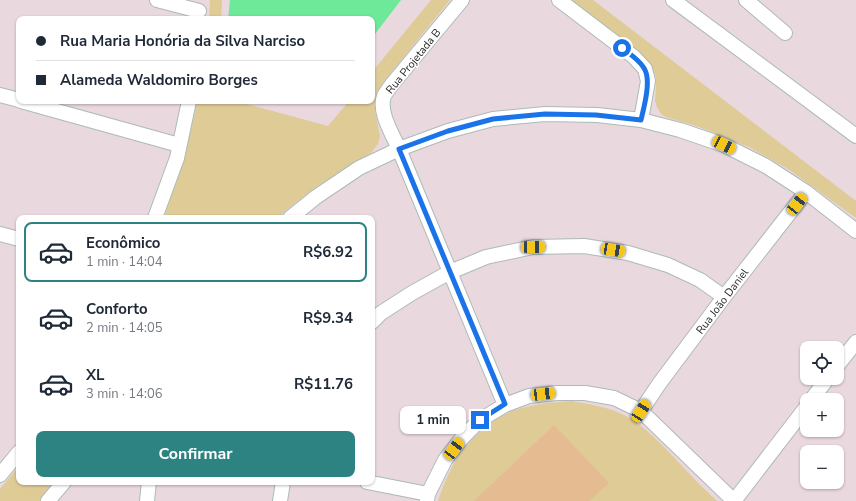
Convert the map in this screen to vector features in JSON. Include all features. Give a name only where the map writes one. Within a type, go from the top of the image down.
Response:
[{"type":"street","points":[[157,0],[199,10]]},
{"type":"street","name":"Rua Projetada B","points":[[462,0],[393,83],[384,97],[383,110],[387,124],[399,149],[505,404]]},
{"type":"street","points":[[559,0],[634,57],[645,69],[648,81],[641,120]]},
{"type":"street","points":[[674,0],[856,136]]},
{"type":"street","points":[[746,0],[785,33]]},
{"type":"street","points":[[0,95],[16,100]]},
{"type":"street","points":[[31,104],[179,145]]},
{"type":"street","points":[[156,215],[177,158],[187,104]]},
{"type":"street","points":[[294,215],[316,197],[359,168],[399,149],[448,131],[493,119],[545,114],[596,115],[641,120],[680,130],[724,145],[766,166],[806,192],[856,231]]},
{"type":"street","name":"Rua João Daniel","points":[[641,411],[659,384],[724,297],[806,192]]},
{"type":"street","points":[[2,237],[16,239]]},
{"type":"street","points":[[375,319],[381,313],[412,293],[450,272],[486,257],[533,247],[584,246],[628,253],[668,266],[700,280],[724,297]]},
{"type":"street","points":[[844,357],[856,342]]},
{"type":"street","points":[[816,393],[823,385]]},
{"type":"street","points":[[375,484],[427,498],[445,460],[462,438],[480,420],[505,404],[529,396],[557,393],[585,393],[614,398],[641,411],[734,501],[800,415]]},
{"type":"street","points":[[0,475],[16,456]]},
{"type":"street","points":[[48,501],[61,485]]},
{"type":"street","points":[[147,501],[149,485]]},
{"type":"street","points":[[280,501],[282,485]]},
{"type":"shaded area","points":[[210,0],[222,0],[221,16],[209,16]]},
{"type":"shaded area","points":[[230,0],[401,0],[375,34],[375,16],[228,16]]},
{"type":"shaded area","points":[[431,0],[450,0],[382,84],[375,101],[375,68]]},
{"type":"shaded area","points":[[570,0],[593,0],[856,201],[856,218],[788,169],[749,147],[661,114],[655,101],[656,78],[649,62],[637,50]]},
{"type":"shaded area","points":[[196,104],[247,104],[328,126],[346,104],[375,104],[380,136],[378,144],[371,153],[317,186],[281,215],[165,215],[187,146]]},
{"type":"shaded area","points":[[571,401],[612,410],[624,415],[640,425],[655,438],[717,501],[438,501],[451,468],[463,450],[470,441],[496,419],[517,409]]},
{"type":"shaded area","points":[[554,425],[609,483],[589,501],[474,501]]},
{"type":"shaded area","points":[[16,470],[16,485],[54,485],[41,501],[0,501],[0,489]]},
{"type":"route","points":[[480,420],[505,404],[399,149],[448,131],[493,119],[545,114],[596,115],[641,120],[648,81],[645,69],[634,57],[622,48]]}]
